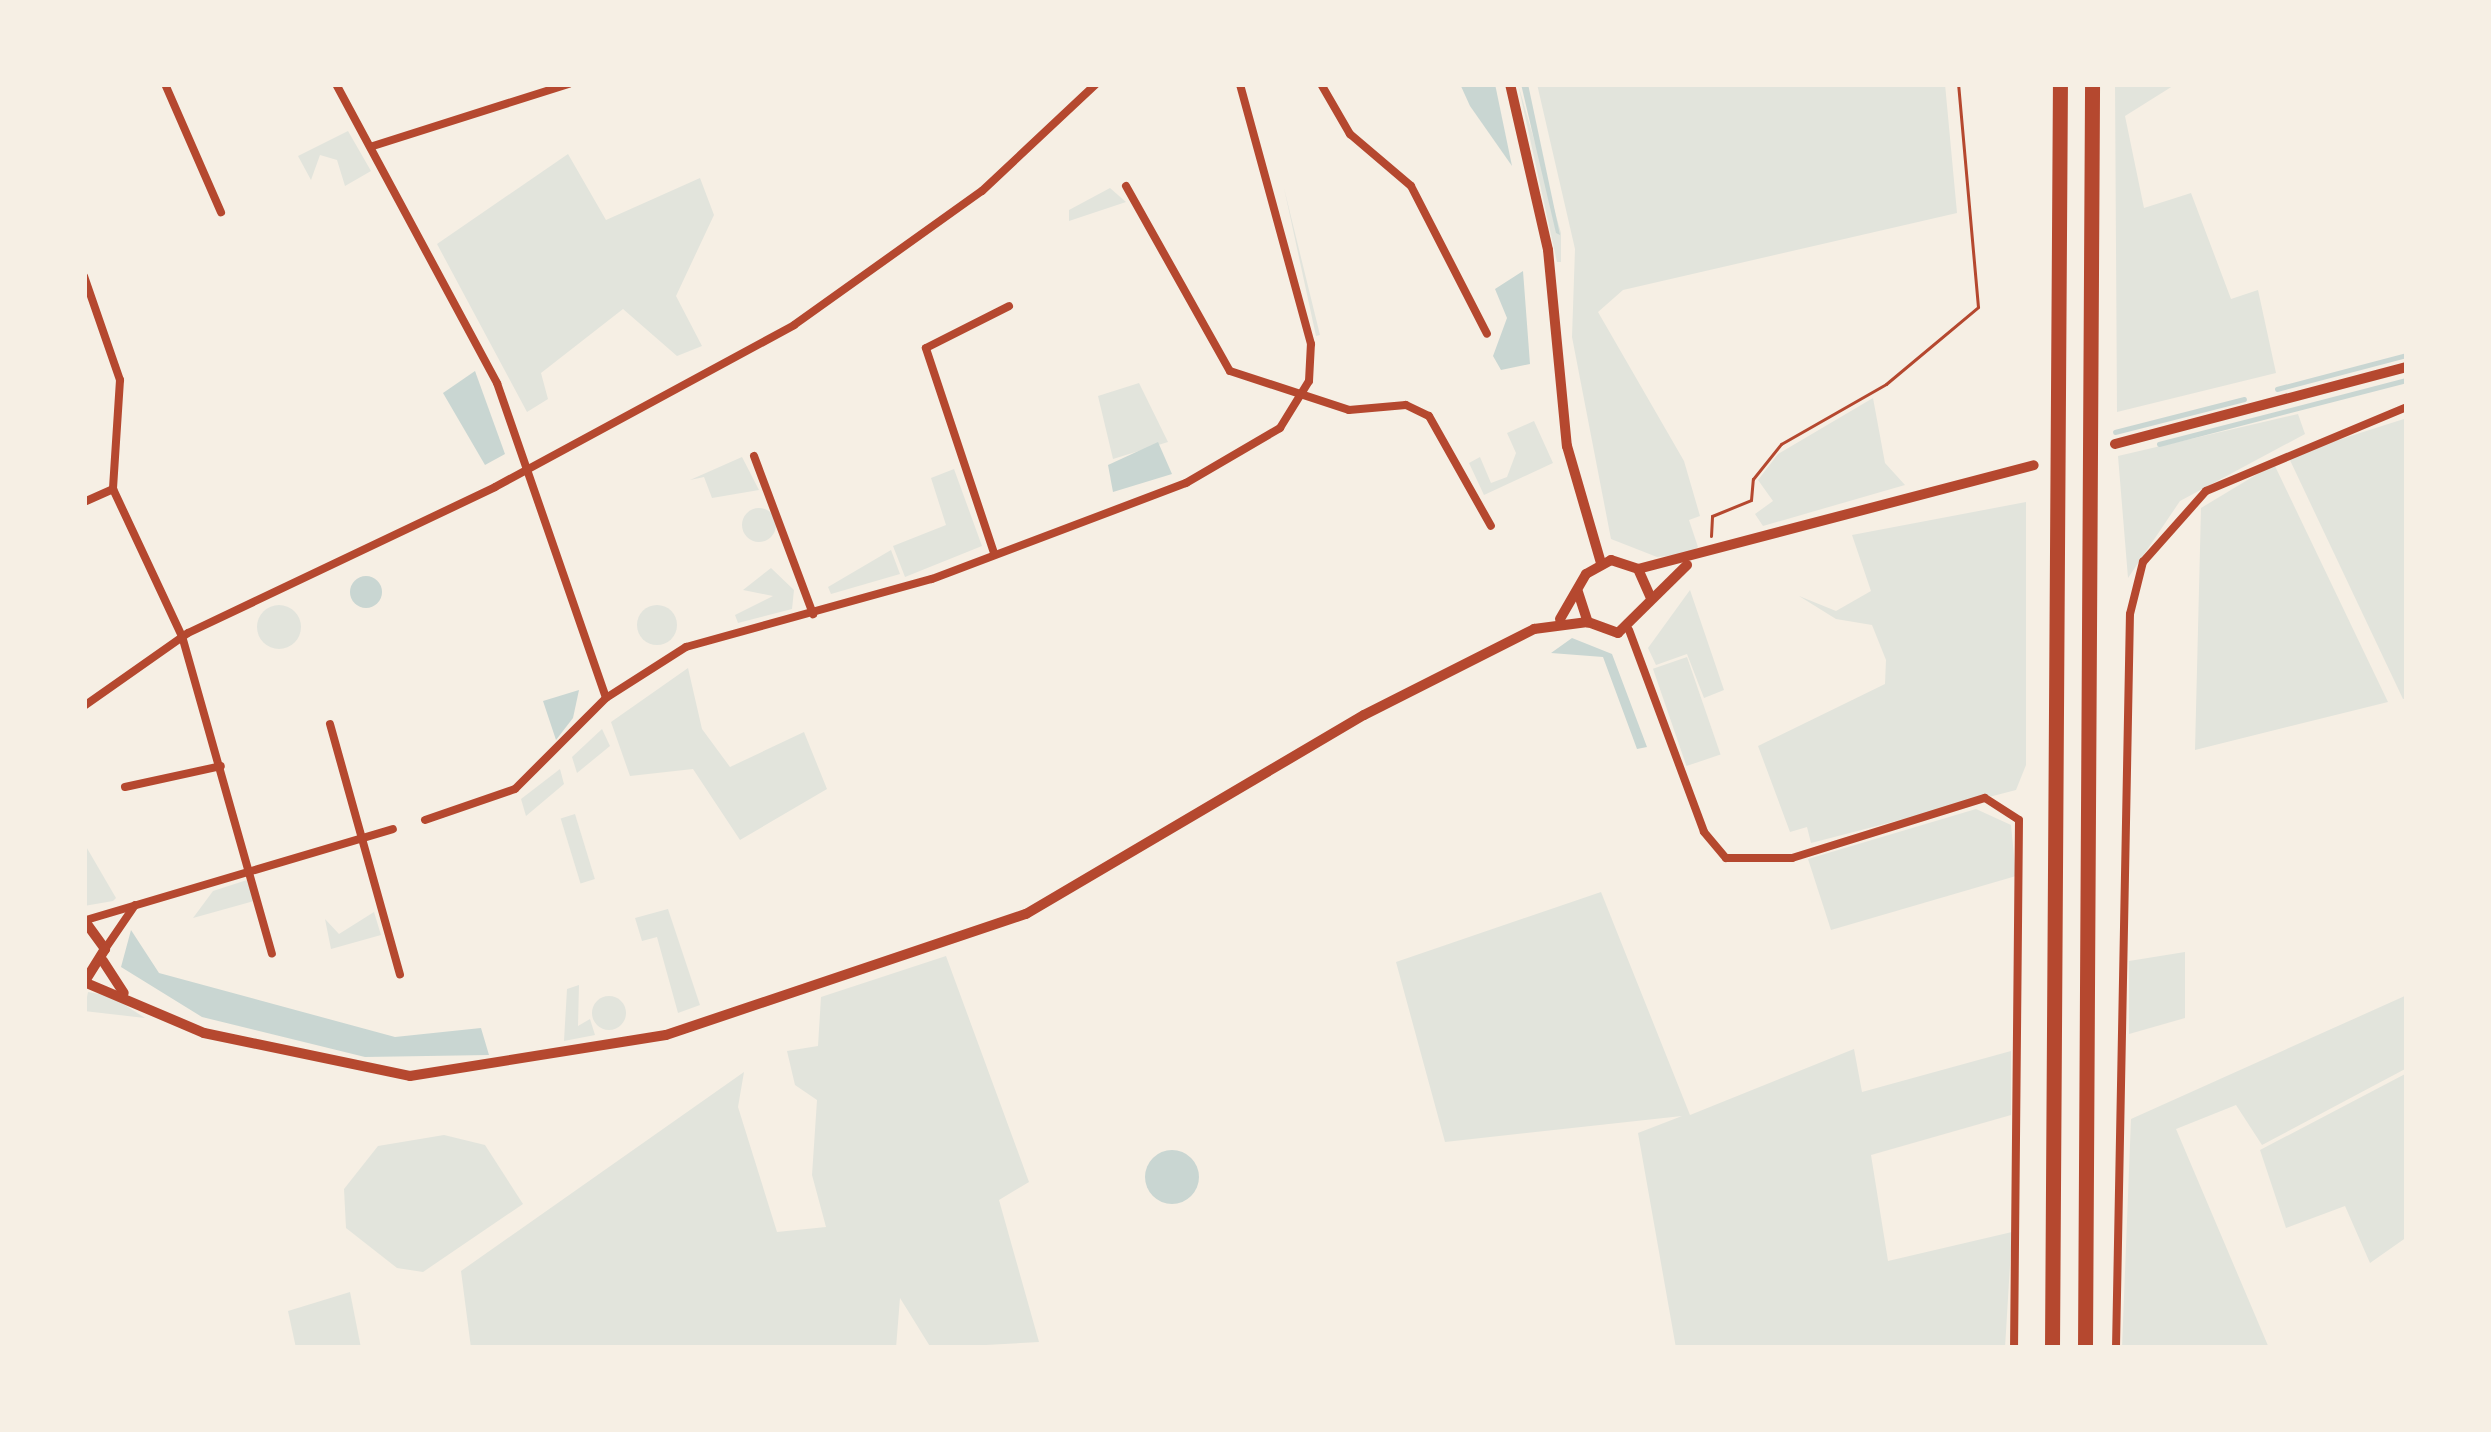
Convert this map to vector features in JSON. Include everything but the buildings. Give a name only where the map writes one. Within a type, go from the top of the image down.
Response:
[{"type":"highway","points":[[2052,1348],[2060,84]]},
{"type":"highway","points":[[2085,1348],[2092,84]]},
{"type":"main road","points":[[1510,84],[1548,250],[1567,446],[1601,562]]},
{"type":"main road","points":[[2115,444],[2407,367]]},
{"type":"main road","points":[[1601,562],[1638,569],[1690,563],[2034,465]]},
{"type":"main road","points":[[104,955],[84,982],[124,993],[204,1033],[410,1076],[666,1035],[1026,914],[1364,715],[1560,619],[1601,562]]},
{"type":"main road","points":[[1560,619],[1629,631],[1651,598],[1690,563]]},
{"type":"main road","points":[[1638,569],[1651,598]]},
{"type":"main road","points":[[1579,592],[1588,622]]},
{"type":"main road","points":[[85,920],[124,993]]},
{"type":"street","points":[[165,84],[221,212]]},
{"type":"street","points":[[336,84],[484,354],[606,698]]},
{"type":"street","points":[[371,142],[568,84]]},
{"type":"street","points":[[84,706],[182,636],[524,471],[880,271],[1096,84]]},
{"type":"street","points":[[425,820],[515,789],[606,698],[674,652],[813,614],[1186,483],[1280,428],[1303,396],[1311,344],[1243,84]]},
{"type":"street","points":[[1321,84],[1350,134],[1411,186],[1487,334]]},
{"type":"street","points":[[1126,186],[1230,371],[1303,396],[1429,416],[1491,526]]},
{"type":"street","points":[[84,276],[120,380],[113,489],[182,636],[252,867],[272,952]]},
{"type":"street","points":[[994,553],[926,347],[1009,306]]},
{"type":"street","points":[[2116,1348],[2130,614],[2144,562],[2206,491],[2407,407]]},
{"type":"street","points":[[754,456],[813,614]]},
{"type":"street","points":[[84,502],[113,489]]},
{"type":"street","points":[[1629,631],[1704,832],[1726,858],[1792,858],[1985,798],[2019,820],[2014,1348]]},
{"type":"street","points":[[330,724],[400,974]]},
{"type":"street","points":[[125,787],[221,766]]},
{"type":"street","points":[[85,920],[393,829]]},
{"type":"street","points":[[104,955],[135,904]]},
{"type":"path","points":[[1718,555],[1712,516],[1751,500],[1753,479],[1781,444],[1886,384],[1978,307],[1958,84]]},
{"type":"shaded area","points":[[1460,84],[1495,84],[1512,166],[1470,106]]},
{"type":"shaded area","points":[[1518,84],[1561,233],[1561,262],[1557,262]]},
{"type":"shaded area","points":[[1521,84],[1528,84],[1560,235],[1556,233]]},
{"type":"shaded area","points":[[1537,84],[1945,84],[1957,213],[1623,290],[1598,312],[1684,461],[1700,516],[1689,520],[1698,547],[1688,554],[1657,557],[1611,539],[1572,337],[1575,249]]},
{"type":"shaded area","points":[[2115,84],[2176,84],[2125,116],[2144,208],[2191,193],[2231,299],[2258,290],[2276,373],[2117,412]]},
{"type":"shaded area","points":[[348,131],[371,171],[345,186],[337,160],[320,155],[311,180],[298,156]]},
{"type":"shaded area","points":[[568,154],[606,220],[700,178],[714,215],[676,296],[702,346],[677,356],[623,309],[541,373],[548,399],[527,412],[437,244]]},
{"type":"shaded area","points":[[1110,188],[1126,202],[1069,221],[1069,210]]},
{"type":"shaded area","points":[[1284,188],[1320,335],[1316,336]]},
{"type":"shaded area","points":[[1523,271],[1530,364],[1501,370],[1493,356],[1507,318],[1495,289]]},
{"type":"shaded area","points":[[475,371],[505,454],[485,465],[443,393]]},
{"type":"shaded area","points":[[1139,383],[1168,442],[1113,459],[1098,396]]},
{"type":"shaded area","points":[[1873,398],[1885,463],[1905,485],[1763,526],[1755,514],[1773,501],[1758,480],[1778,454]]},
{"type":"shaded area","points":[[2298,414],[2305,434],[2180,501],[2128,578],[2118,456]]},
{"type":"shaded area","points":[[2407,418],[2407,698],[2403,699],[2288,456]]},
{"type":"shaded area","points":[[1534,421],[1553,463],[1484,495],[1469,463],[1480,457],[1491,483],[1507,477],[1516,453],[1507,433]]},
{"type":"shaded area","points":[[1158,442],[1172,474],[1113,492],[1108,465]]},
{"type":"shaded area","points":[[742,457],[759,490],[712,498],[704,477],[690,480]]},
{"type":"shaded area","points":[[2274,464],[2388,702],[2195,750],[2201,508]]},
{"type":"shaded area","points":[[954,469],[982,546],[905,577],[893,546],[946,525],[931,478]]},
{"type":"shaded area","points":[[2026,502],[2026,765],[2016,790],[1811,843],[1807,827],[1790,832],[1758,746],[1885,684],[1886,660],[1872,625],[1836,619],[1799,596],[1836,611],[1871,591],[1852,535]]},
{"type":"shaded area","points":[[759,508],[771,513],[776,525],[771,537],[759,542],[747,537],[742,525],[747,513]]},
{"type":"shaded area","points":[[891,550],[900,574],[831,594],[828,587]]},
{"type":"shaded area","points":[[771,568],[794,590],[792,609],[738,623],[735,615],[773,596],[743,590]]},
{"type":"shaded area","points":[[366,576],[377,581],[382,592],[377,603],[366,608],[355,603],[350,592],[355,581]]},
{"type":"shaded area","points":[[1690,590],[1724,690],[1704,698],[1687,654],[1656,665],[1648,648]]},
{"type":"shaded area","points":[[279,605],[295,611],[301,627],[295,643],[279,649],[263,643],[257,627],[263,611]]},
{"type":"shaded area","points":[[657,605],[671,611],[677,625],[671,639],[657,645],[643,639],[637,625],[643,611]]},
{"type":"shaded area","points":[[1572,638],[1612,654],[1647,747],[1637,749],[1603,657],[1551,653]]},
{"type":"shaded area","points":[[1687,657],[1721,754],[1686,766],[1653,669]]},
{"type":"shaded area","points":[[688,668],[702,729],[730,767],[804,732],[827,789],[740,840],[693,769],[630,776],[611,722]]},
{"type":"shaded area","points":[[579,690],[573,718],[556,740],[543,701]]},
{"type":"shaded area","points":[[602,729],[610,746],[577,773],[572,757]]},
{"type":"shaded area","points":[[560,769],[564,784],[526,816],[521,799]]},
{"type":"shaded area","points":[[1976,809],[2011,825],[2016,876],[1831,930],[1808,859]]},
{"type":"shaded area","points":[[575,814],[595,879],[581,883],[561,818]]},
{"type":"shaded area","points":[[84,843],[116,898],[113,901],[84,906]]},
{"type":"shaded area","points":[[247,880],[254,901],[193,918],[213,891]]},
{"type":"shaded area","points":[[1601,892],[1690,1115],[1854,1049],[1862,1092],[2011,1051],[2011,1115],[1871,1155],[1888,1261],[2012,1232],[2005,1348],[1676,1348],[1638,1133],[1682,1116],[1445,1142],[1396,962]]},
{"type":"shaded area","points":[[668,909],[700,1005],[678,1013],[657,937],[642,941],[635,918]]},
{"type":"shaded area","points":[[374,912],[381,935],[331,949],[325,919],[339,934]]},
{"type":"shaded area","points":[[131,930],[159,973],[395,1037],[481,1028],[489,1055],[365,1057],[202,1017],[121,967]]},
{"type":"shaded area","points":[[2185,952],[2185,1018],[2129,1034],[2129,961]]},
{"type":"shaded area","points":[[946,956],[1029,1182],[999,1200],[1039,1342],[931,1348],[900,1298],[896,1348],[471,1348],[461,1271],[744,1072],[738,1107],[777,1232],[826,1227],[812,1175],[817,1100],[795,1085],[787,1051],[818,1046],[821,997]]},
{"type":"shaded area","points":[[579,985],[578,1026],[590,1019],[595,1035],[564,1041],[567,989]]},
{"type":"shaded area","points":[[88,992],[111,996],[145,1018],[84,1011]]},
{"type":"shaded area","points":[[2407,995],[2407,1068],[2262,1145],[2236,1105],[2176,1129],[2269,1348],[2122,1348],[2131,1119]]},
{"type":"shaded area","points":[[609,996],[621,1001],[626,1013],[621,1025],[609,1030],[597,1025],[592,1013],[597,1001]]},
{"type":"shaded area","points":[[2407,1073],[2407,1237],[2370,1263],[2345,1206],[2286,1228],[2260,1150]]},
{"type":"shaded area","points":[[444,1135],[485,1145],[523,1204],[423,1272],[397,1268],[346,1228],[344,1189],[378,1146]]},
{"type":"shaded area","points":[[1172,1150],[1191,1158],[1199,1177],[1191,1196],[1172,1204],[1153,1196],[1145,1177],[1153,1158]]},
{"type":"shaded area","points":[[350,1292],[361,1348],[296,1348],[288,1311]]},
{"type":"waterway","points":[[2277,389],[2407,355]]},
{"type":"waterway","points":[[2159,444],[2407,380]]},
{"type":"waterway","points":[[2115,432],[2244,399]]}]
